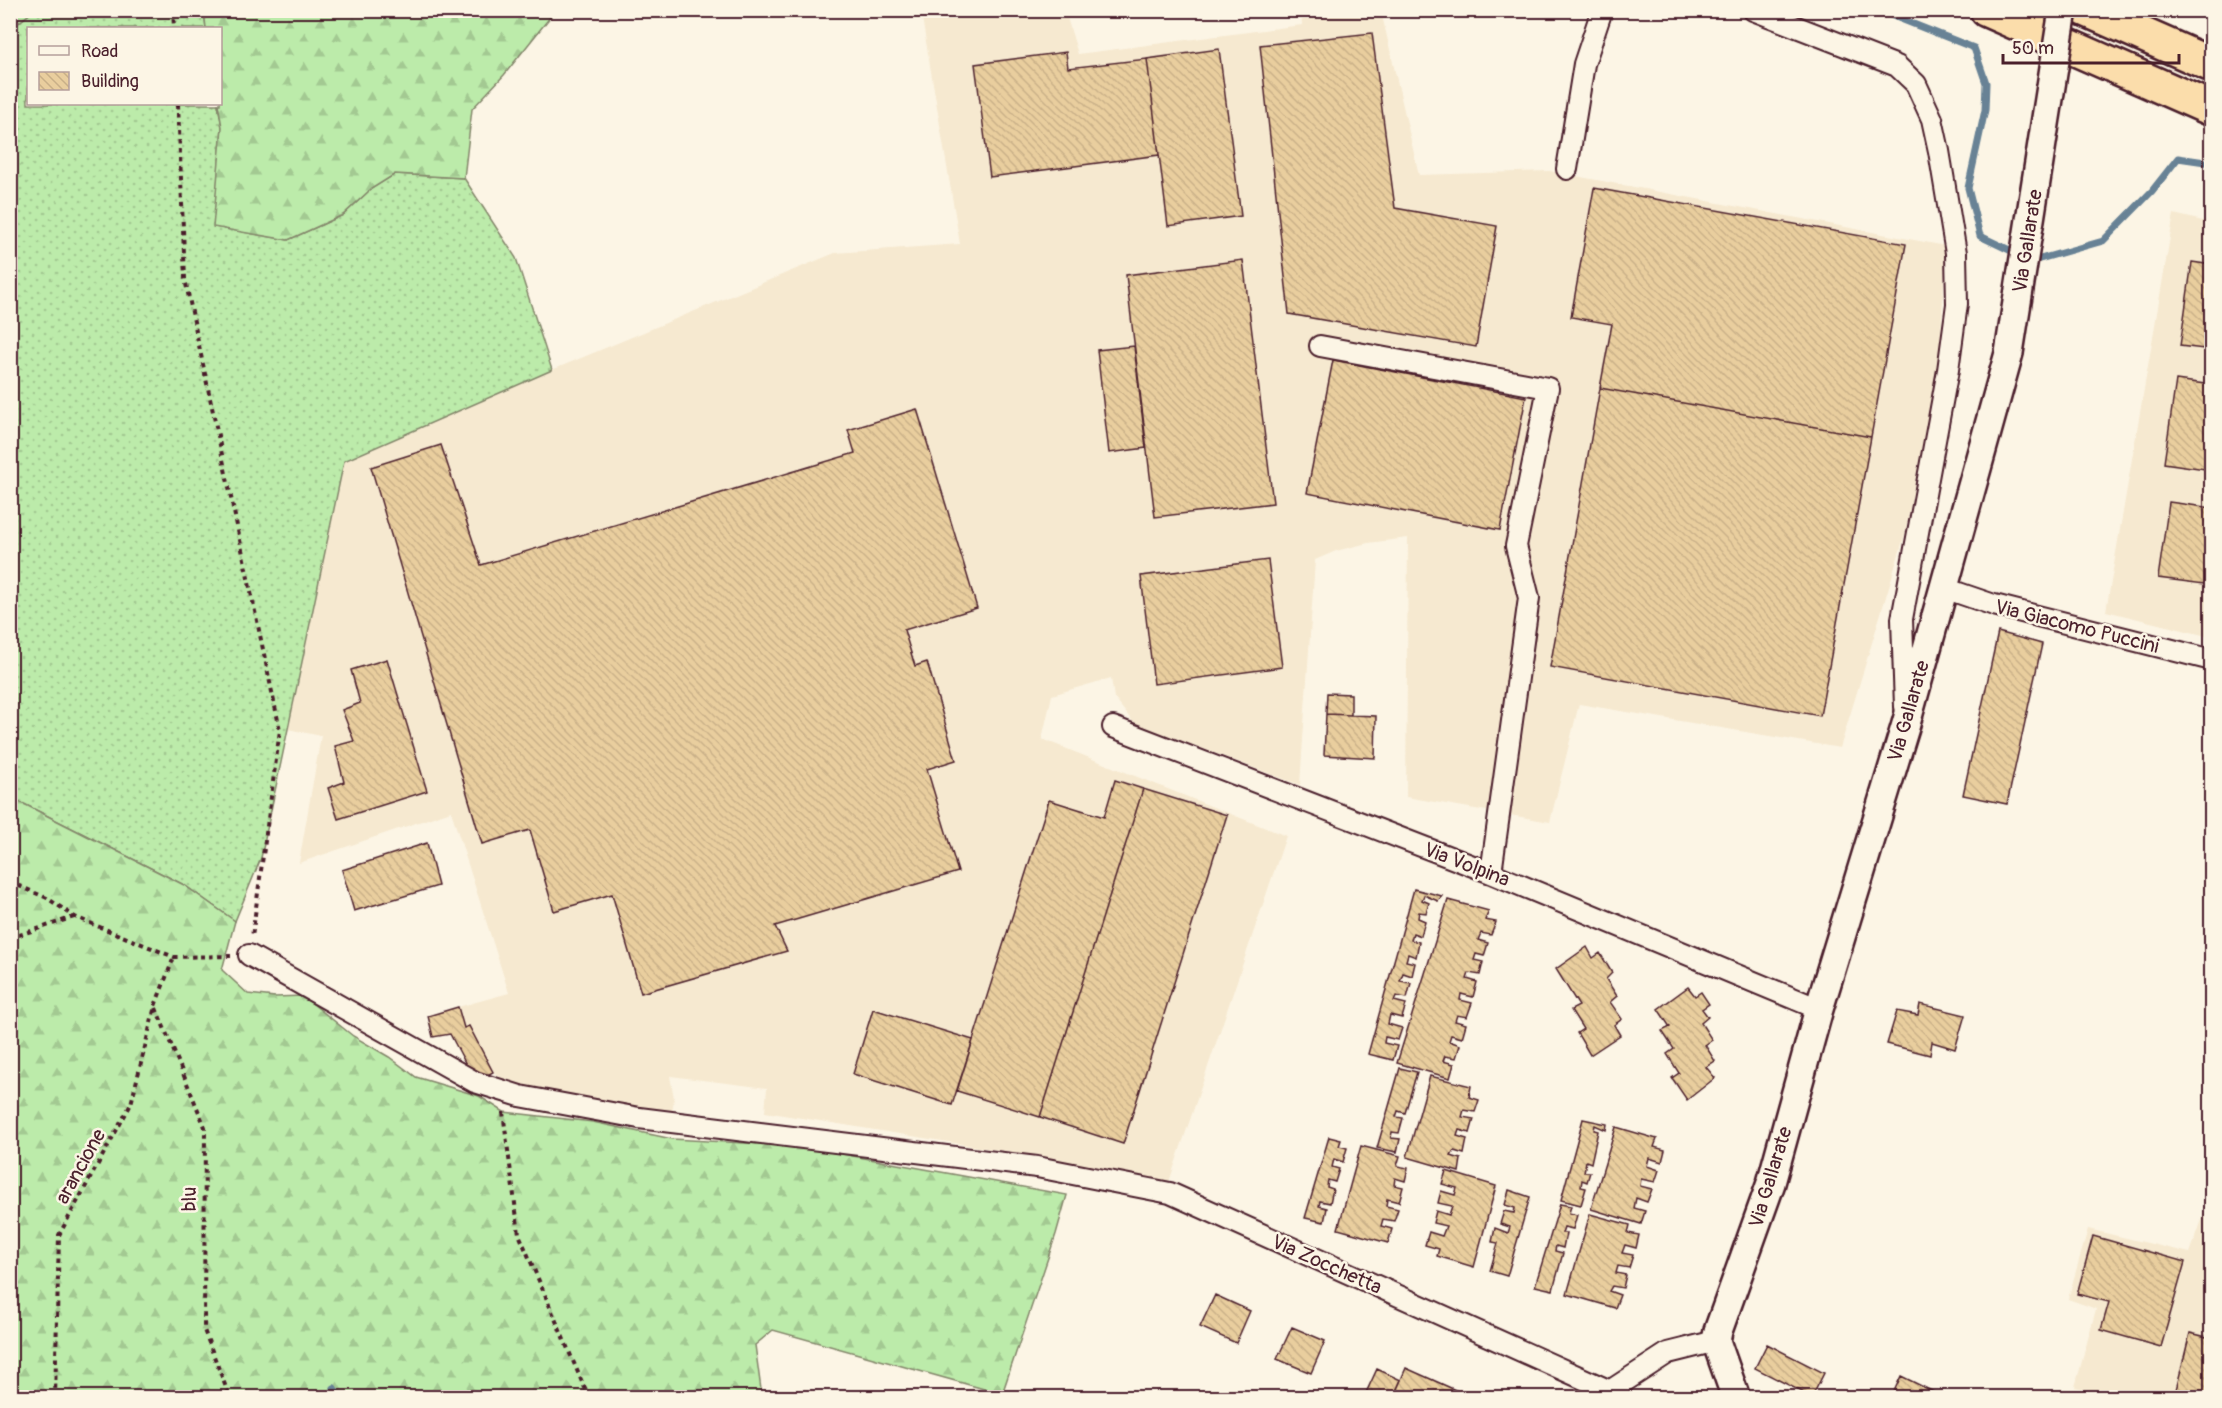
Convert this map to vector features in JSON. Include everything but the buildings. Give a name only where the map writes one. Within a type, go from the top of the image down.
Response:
[{"type":"highway","points":[[1987,10],[2211,109]]},
{"type":"highway","points":[[2087,10],[2211,65]]},
{"type":"main road","name":"Via Gallarate","points":[[1716,1341],[1771,1183],[1819,1009],[1906,724],[2009,353],[2063,10]]},
{"type":"main road","points":[[1716,1341],[1736,1398]]},
{"type":"street","points":[[1567,169],[1584,64],[1602,10]]},
{"type":"street","points":[[1753,10],[1897,66],[1916,84],[1932,119],[1940,151],[1956,253],[1957,304],[1948,370],[1902,619],[1906,724]]},
{"type":"street","points":[[1320,346],[1548,388],[1516,546],[1529,598],[1491,873]]},
{"type":"street","name":"Via Giacomo Puccini","points":[[1944,588],[1994,605],[2211,660]]},
{"type":"street","name":"Via Volpina","points":[[1113,728],[1491,873],[1819,1009]]},
{"type":"street","name":"Via Zocchetta","points":[[249,955],[475,1082],[520,1096],[639,1118],[1037,1167],[1170,1193],[1603,1394]]},
{"type":"street","points":[[1603,1394],[1668,1353],[1716,1341]]},
{"type":"path","points":[[173,10],[174,27]]},
{"type":"path","points":[[10,882],[47,898],[75,917],[174,957],[249,955],[280,730],[185,279],[178,105]]},
{"type":"path","points":[[10,938],[75,917]]},
{"type":"path","name":"arancione","points":[[56,1398],[59,1235],[130,1104],[155,1006],[174,957]]},
{"type":"path","name":"blu","points":[[155,1006],[205,1127],[204,1330],[230,1398]]},
{"type":"path","points":[[500,1090],[519,1234],[590,1398]]},
{"type":"shaded area","points":[[1065,11],[1078,54],[1302,25],[1301,11],[1381,11],[1419,175],[1549,171],[1946,246],[1940,351],[1905,534],[1840,748],[1579,704],[1550,822],[1406,797],[1408,538],[1368,543],[1336,551],[1315,560],[1300,785],[1134,723],[1114,698],[1111,678],[1052,695],[1042,739],[1286,836],[1169,1182],[1028,1155],[765,1112],[767,1088],[670,1076],[674,1098],[672,1113],[516,1089],[493,1072],[469,1026],[464,1028],[458,1007],[509,993],[451,811],[299,863],[321,736],[288,729],[344,460],[552,370],[835,253],[960,244],[921,12]]},
{"type":"shaded area","points":[[2174,214],[2211,223],[2211,637],[2106,611]]},
{"type":"shaded area","points":[[2211,1195],[2211,1397],[2091,1397],[2092,1391],[2075,1387],[2096,1309],[2068,1299],[2088,1229],[2190,1253]]},
{"type":"green space","points":[[11,10],[33,10],[33,11],[11,26]]},
{"type":"green space","points":[[204,10],[555,11],[504,75],[472,109],[464,178],[395,174],[371,189],[343,215],[288,240],[213,227],[222,127],[218,105],[222,105],[222,27],[206,27]]},
{"type":"green space","points":[[33,11],[204,11],[206,27],[27,27],[27,105],[218,105],[222,127],[214,227],[288,240],[343,215],[371,189],[395,174],[464,178],[516,258],[552,370],[344,461],[261,858],[235,921],[184,885],[11,799],[11,26]]},
{"type":"green space","points":[[11,799],[184,885],[235,921],[222,970],[248,994],[275,997],[303,996],[353,1036],[389,1057],[416,1077],[479,1096],[504,1112],[593,1122],[672,1139],[779,1145],[820,1150],[1067,1195],[1002,1394],[773,1330],[755,1345],[762,1397],[11,1398]]},
{"type":"waterway","points":[[1878,10],[1974,48],[1986,83],[1985,110],[1968,188],[1980,236],[2020,255]]},
{"type":"waterway","points":[[2030,260],[2103,241],[2152,191],[2178,158],[2212,163]]},
{"type":"waterway","points":[[334,1388],[340,1398]]}]
